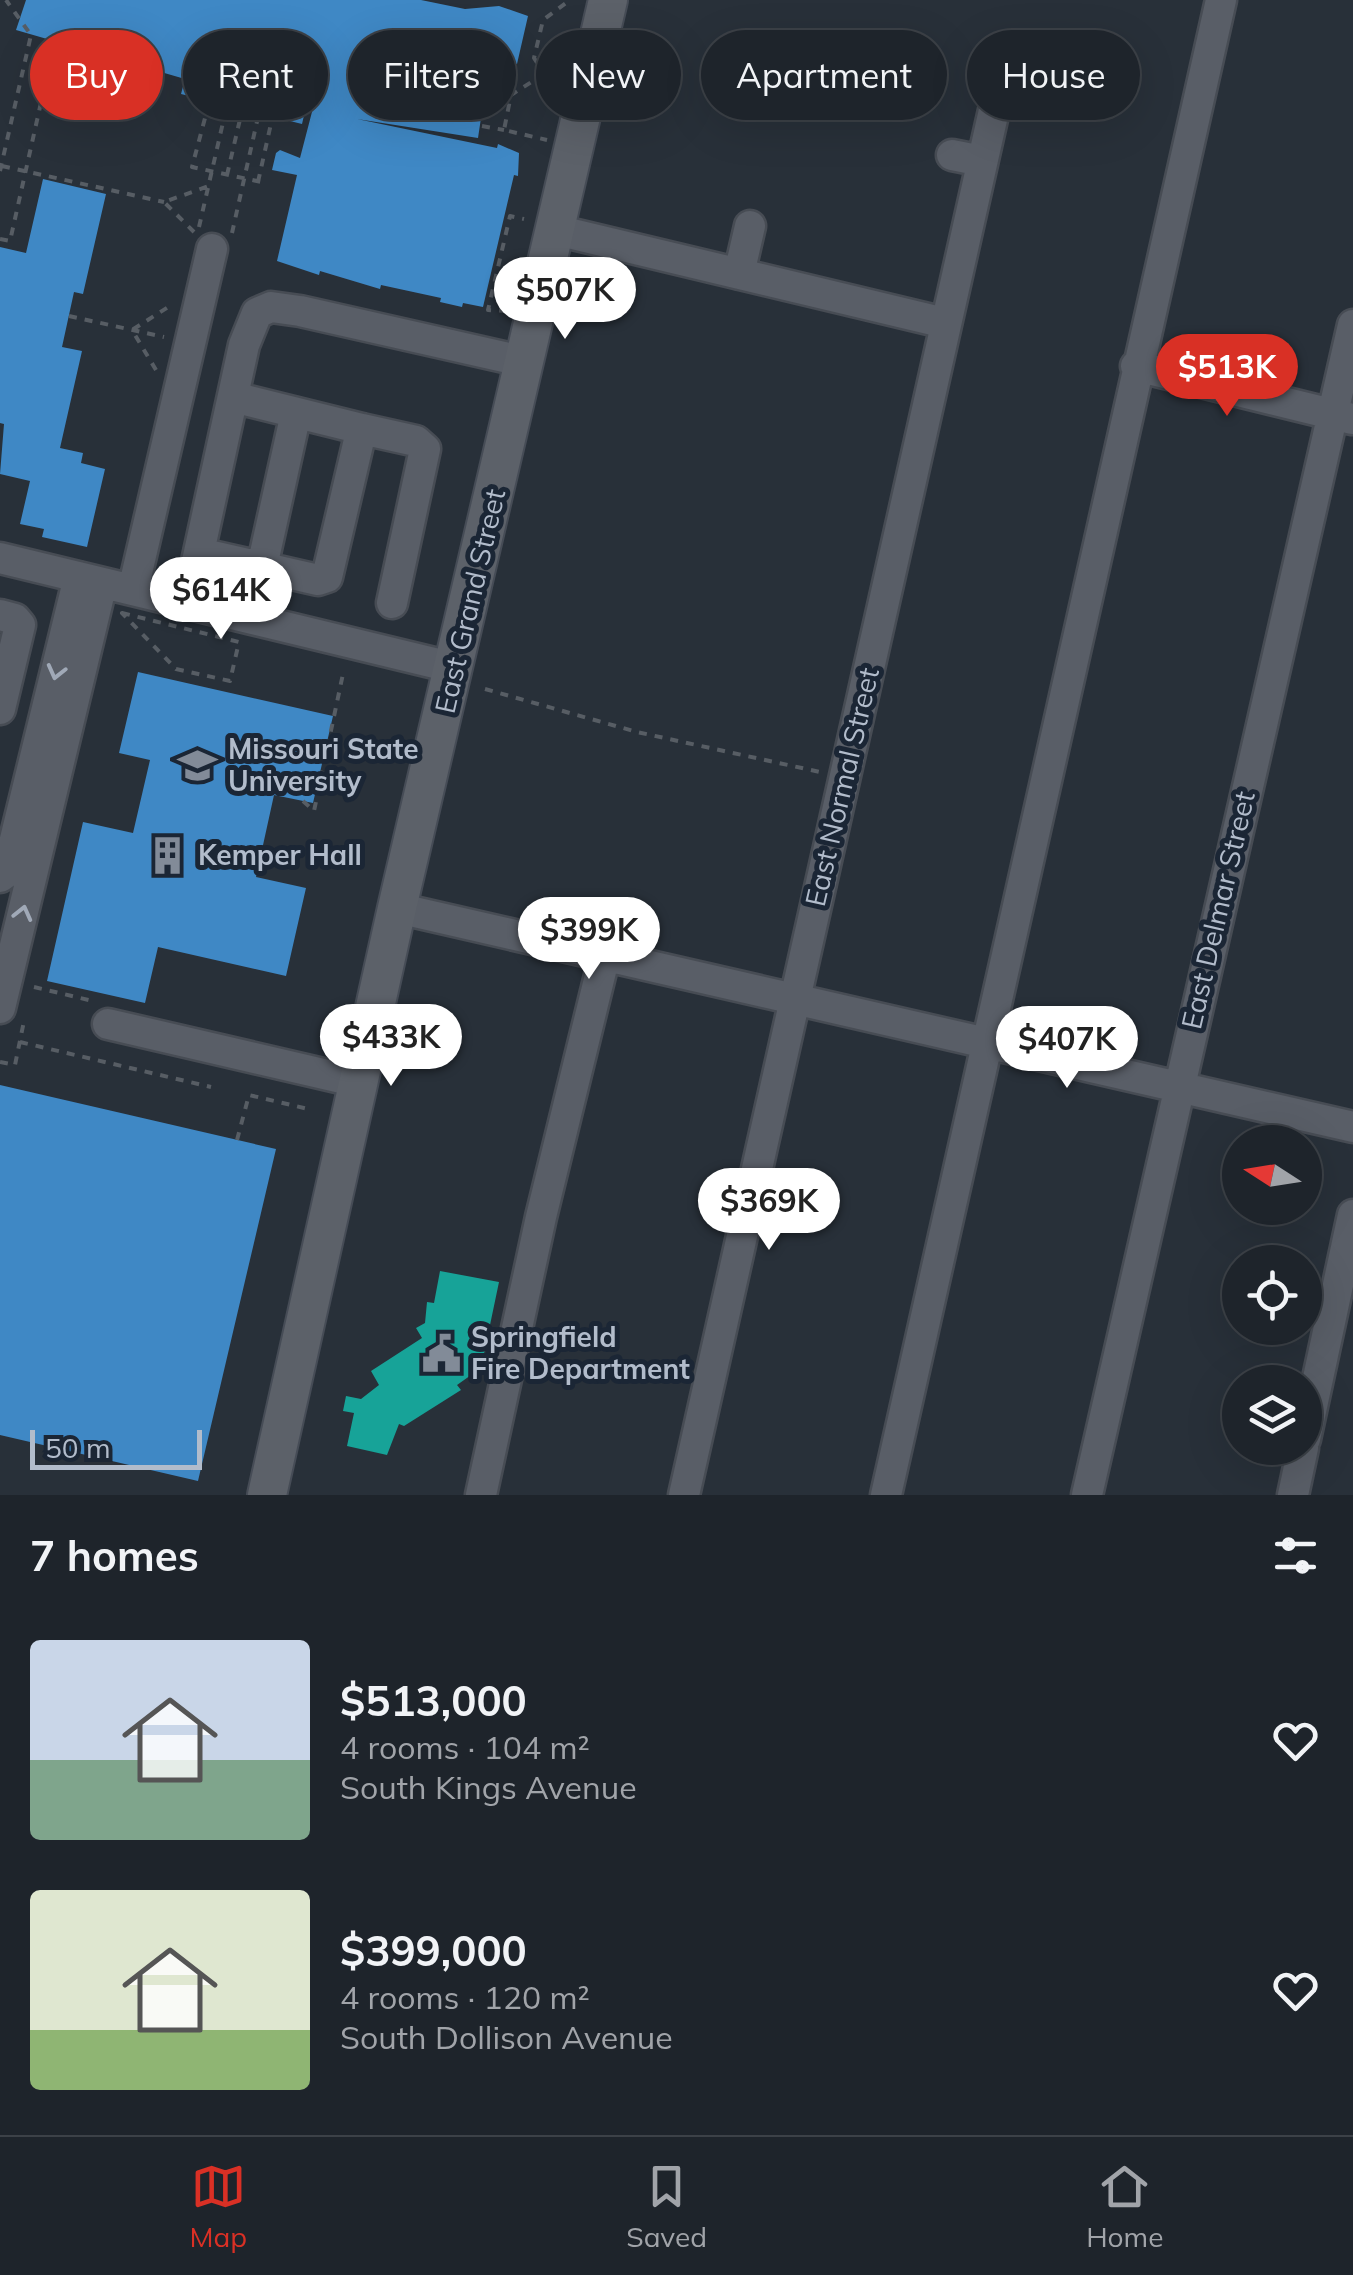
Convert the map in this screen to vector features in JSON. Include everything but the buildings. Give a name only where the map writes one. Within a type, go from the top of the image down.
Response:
[{"type":"main road","name":"East Grand Street","points":[[267,1495],[397,908],[470,678],[526,362],[544,226],[608,0]]},
{"type":"street","points":[[886,1495],[1221,0]]},
{"type":"street","name":"East Normal Street","points":[[684,1495],[991,120]]},
{"type":"street","points":[[952,155],[982,160]]},
{"type":"street","points":[[544,226],[945,324]]},
{"type":"street","points":[[739,274],[750,226]]},
{"type":"street","points":[[127,601],[222,244]]},
{"type":"street","points":[[188,603],[250,324],[257,313],[271,307],[526,362]]},
{"type":"street","name":"East Delmar Street","points":[[1087,1495],[1177,1085],[1343,416],[1353,325]]},
{"type":"street","points":[[1136,366],[1343,416]]},
{"type":"street","points":[[233,398],[416,441],[424,449],[392,603]]},
{"type":"street","points":[[262,568],[296,413]]},
{"type":"street","points":[[199,553],[318,580],[326,577],[362,429]]},
{"type":"street","points":[[0,558],[91,580],[127,601],[188,603],[470,678]]},
{"type":"street","points":[[0,877],[8,872],[91,580]]},
{"type":"street","points":[[0,1008],[91,580]]},
{"type":"street","points":[[0,615],[20,625],[0,710]]},
{"type":"street","points":[[397,908],[1353,1128]]},
{"type":"street","points":[[481,1495],[541,1217],[605,955]]},
{"type":"street","points":[[108,1024],[358,1082]]},
{"type":"street","points":[[1321,1365],[1353,1214]]},
{"type":"street","points":[[1293,1495],[1299,1465]]},
{"type":"path","points":[[541,30],[543,20],[565,2],[572,13]]},
{"type":"path","points":[[4,3],[30,34],[0,168],[164,202],[209,186]]},
{"type":"path","points":[[504,130],[511,95],[536,79]]},
{"type":"path","points":[[0,238],[10,241],[37,120]]},
{"type":"path","points":[[204,120],[192,167],[266,183]]},
{"type":"path","points":[[164,202],[198,236],[223,120]]},
{"type":"path","points":[[227,175],[241,120]]},
{"type":"path","points":[[222,244],[244,180],[257,120]]},
{"type":"path","points":[[258,182],[272,120]]},
{"type":"path","points":[[482,126],[550,141]]},
{"type":"path","points":[[512,311],[488,310],[510,216],[544,226]]},
{"type":"path","points":[[567,323],[598,298],[605,268]]},
{"type":"path","points":[[132,330],[183,298],[180,312]]},
{"type":"path","points":[[69,316],[174,338]]},
{"type":"path","points":[[132,330],[164,383]]},
{"type":"path","points":[[127,601],[239,642],[230,681],[176,669],[127,601]]},
{"type":"path","points":[[303,801],[314,812],[344,668]]},
{"type":"path","points":[[470,678],[637,732],[844,778]]},
{"type":"path","points":[[20,1042],[211,1086]]},
{"type":"path","points":[[237,1140],[249,1095],[308,1109]]},
{"type":"place","name":"Missouri State University","points":[[198,765]]},
{"type":"place","name":"Kemper Hall","points":[[168,855]]},
{"type":"place","name":"Springfield Fire Department","points":[[441,1353]]}]
